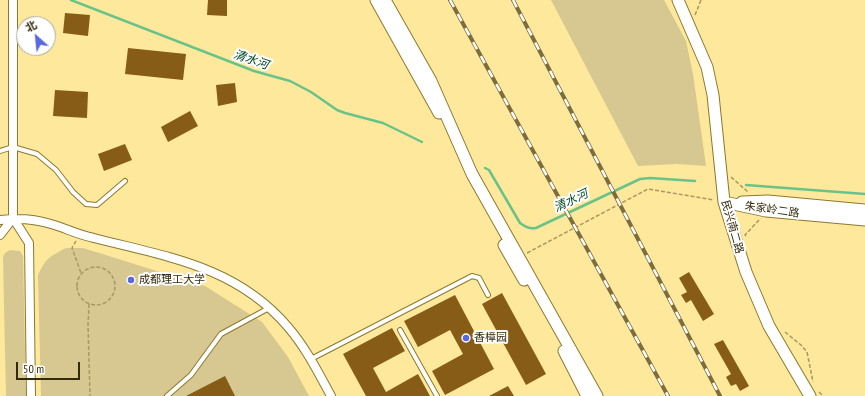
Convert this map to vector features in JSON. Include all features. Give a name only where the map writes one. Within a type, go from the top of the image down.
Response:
[{"type":"street","points":[[0,234],[12,218],[13,0]]},
{"type":"street","points":[[376,0],[443,121],[466,176],[555,335],[587,396]]},
{"type":"street","points":[[385,0],[431,81],[472,174],[520,256],[597,396]]},
{"type":"street","name":"民兴南二路","points":[[678,0],[707,67],[713,95],[724,202],[746,272],[769,326],[814,393]]},
{"type":"street","name":"朱家岭二路","points":[[724,202],[768,201],[865,210]]},
{"type":"street","name":"朱家岭二路","points":[[724,202],[766,211],[865,220]]},
{"type":"street","points":[[12,218],[30,243],[31,396]]},
{"type":"street","points":[[0,220],[12,218],[50,224],[79,235],[188,262],[217,273],[241,286],[270,307],[288,327],[311,359],[331,396]]},
{"type":"lane","points":[[0,151],[13,147],[37,154],[56,170],[73,192],[86,204],[97,204],[125,181]]},
{"type":"lane","points":[[311,359],[472,276],[479,278],[488,295]]},
{"type":"lane","points":[[167,396],[191,375],[221,334],[270,307]]},
{"type":"lane","points":[[400,330],[437,396]]},
{"type":"path","points":[[695,16],[701,0]]},
{"type":"path","points":[[730,176],[748,192]]},
{"type":"path","points":[[520,256],[648,189],[724,202]]},
{"type":"path","points":[[79,235],[72,248],[82,273]]},
{"type":"path","points":[[745,235],[747,242]]},
{"type":"path","points":[[93,266],[106,269],[111,273],[114,278],[115,285],[115,291],[112,297],[107,302],[95,305],[89,304],[79,296],[77,290],[78,278],[82,273],[93,266]]},
{"type":"path","points":[[89,304],[88,325],[90,396]]},
{"type":"path","points":[[783,331],[801,345],[807,352],[814,385]]},
{"type":"path","points":[[814,393],[823,396]]},
{"type":"shaded area","points":[[551,0],[664,0],[686,41],[693,74],[706,166],[677,164],[638,166]]},
{"type":"shaded area","points":[[66,248],[83,248],[205,286],[262,322],[288,357],[309,396],[41,396],[38,275],[43,265],[49,258]]},
{"type":"shaded area","points":[[10,250],[20,251],[23,256],[26,396],[6,396],[3,257],[5,253]]},
{"type":"building","points":[[208,0],[227,0],[227,16],[207,15]]},
{"type":"building","points":[[65,13],[90,15],[88,36],[63,33]]},
{"type":"building","points":[[128,48],[186,54],[183,80],[125,74]]},
{"type":"building","points":[[235,83],[237,102],[218,106],[216,85]]},
{"type":"building","points":[[55,90],[88,92],[87,118],[53,116]]},
{"type":"building","points":[[190,111],[198,126],[168,142],[161,127]]},
{"type":"building","points":[[125,144],[132,160],[104,171],[98,154]]},
{"type":"building","points":[[689,272],[714,314],[703,321],[691,300],[686,303],[681,295],[687,292],[679,278]]},
{"type":"building","points":[[502,293],[546,374],[526,385],[482,304]]},
{"type":"building","name":"香樟园","points":[[455,295],[494,369],[445,395],[432,371],[463,354],[450,330],[418,347],[404,321]]},
{"type":"building","points":[[392,328],[405,351],[373,368],[386,392],[418,374],[430,396],[366,396],[343,354]]},
{"type":"building","points":[[723,340],[749,386],[740,391],[736,384],[731,386],[726,377],[731,374],[714,344]]},
{"type":"building","points":[[225,376],[235,396],[186,396]]},
{"type":"building","points":[[508,386],[514,396],[489,396]]},
{"type":"waterway","name":"清水河","points":[[71,0],[254,71],[290,81],[311,92],[337,110],[383,123],[422,142]]},
{"type":"waterway","name":"清水河","points":[[485,168],[489,170],[520,223],[526,227],[532,228],[536,228],[640,179],[650,178],[695,181]]},
{"type":"waterway","name":"清水河","points":[[746,185],[865,194]]},
{"type":"railway","points":[[450,0],[668,396]]},
{"type":"railway","points":[[513,0],[720,396]]},
{"type":"place","name":"成都理工大学","points":[[131,280]]},
{"type":"place","name":"香樟园","points":[[466,338]]}]
